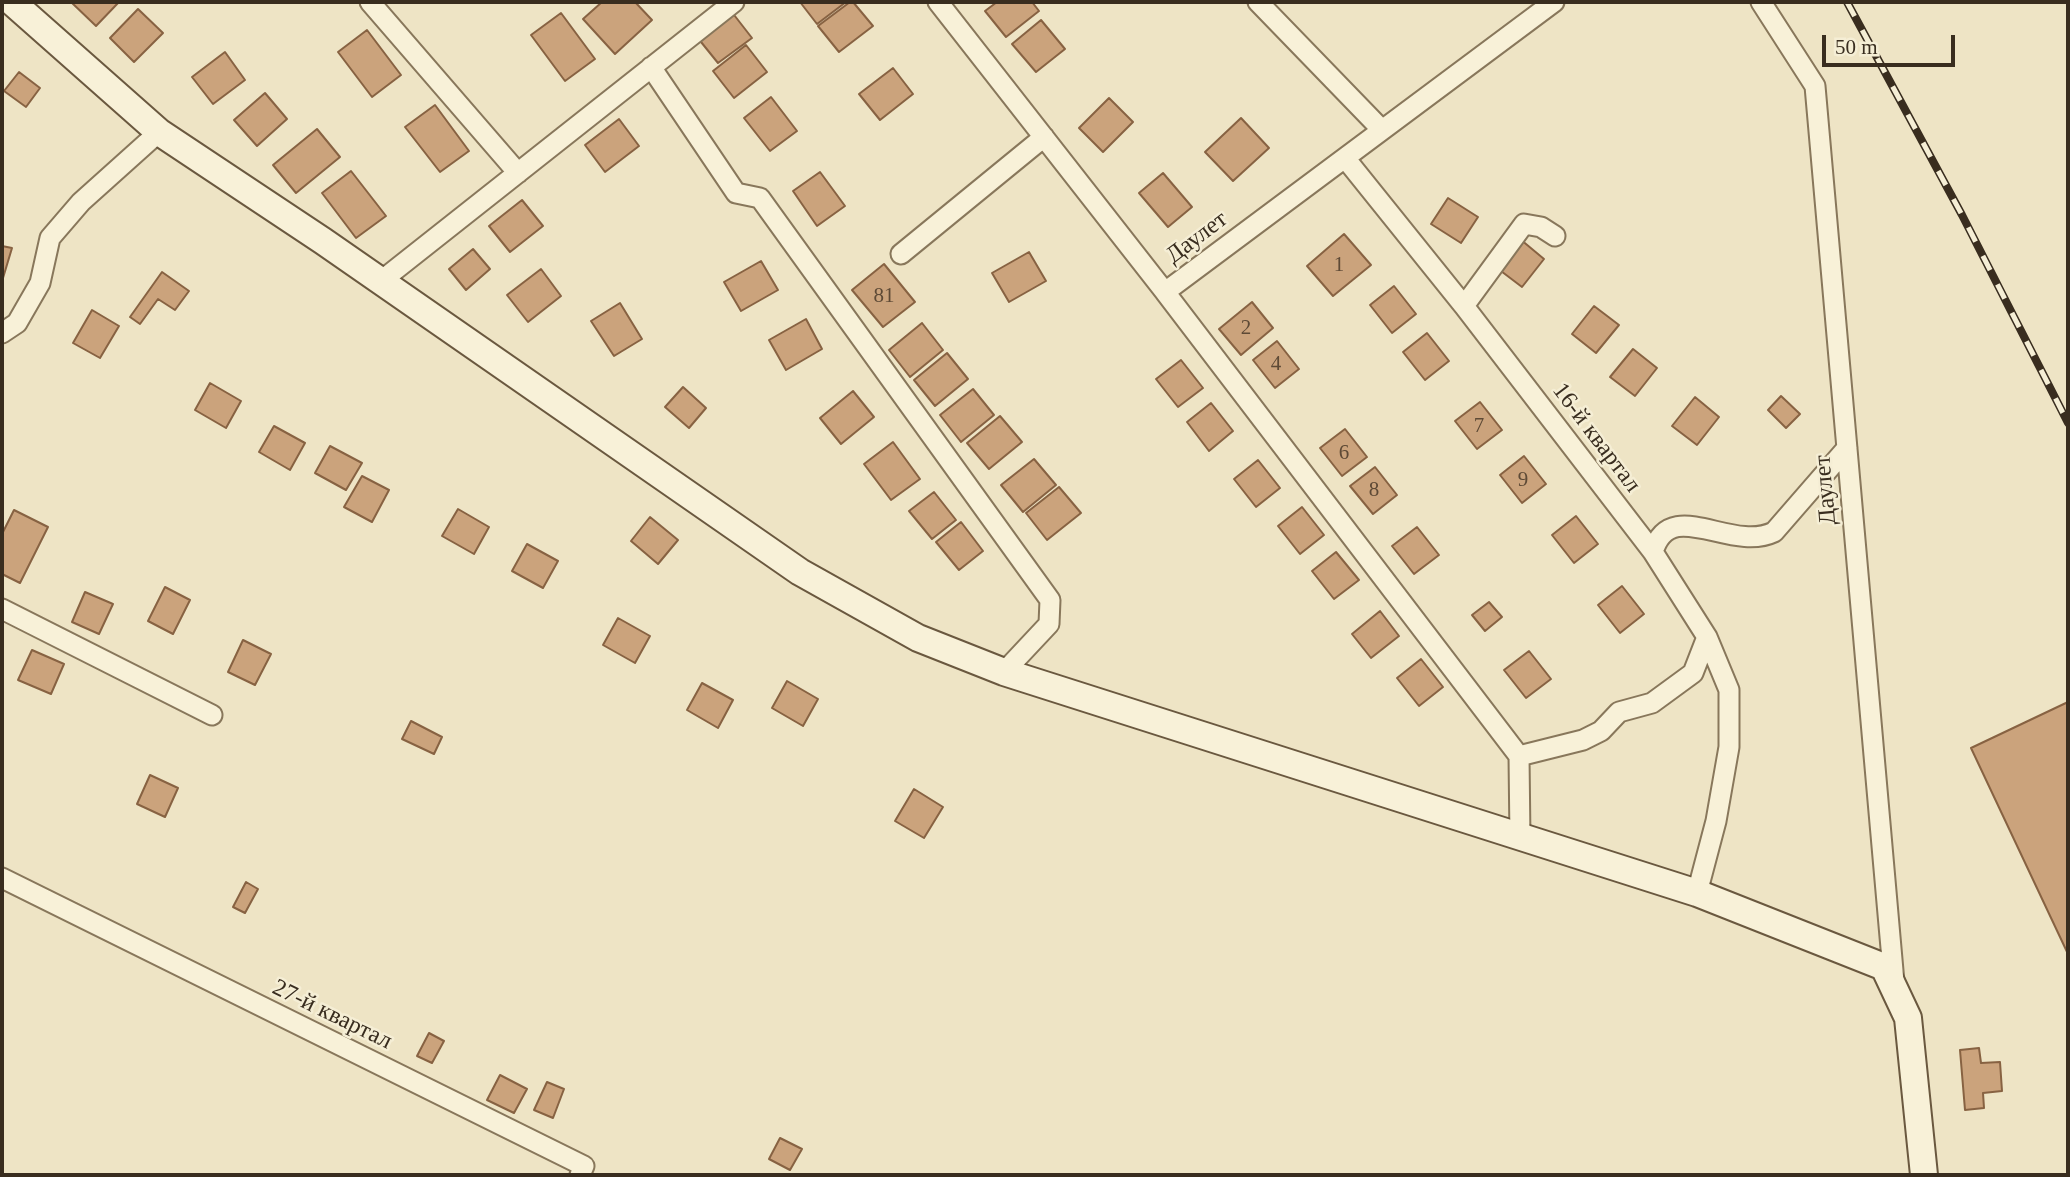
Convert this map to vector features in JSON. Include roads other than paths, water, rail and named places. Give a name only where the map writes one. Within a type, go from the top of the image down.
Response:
[{"type":"street","points":[[12,2],[159,132],[381,281],[800,572],[918,638],[1004,672],[1520,839],[1697,893],[1884,967],[1908,1018],[1924,1175]]},
{"type":"street","points":[[370,2],[518,173]]},
{"type":"street","points":[[381,281],[734,2]]},
{"type":"street","name":"Даулет","points":[[938,2],[1165,292],[1554,2]]},
{"type":"street","points":[[1258,2],[1382,130]]},
{"type":"street","name":"Даулет","points":[[1761,2],[1815,86],[1894,990]]},
{"type":"street","points":[[651,67],[736,193],[760,198],[1050,600],[1049,624],[1004,672]]},
{"type":"street","points":[[2,333],[17,323],[40,283],[50,238],[81,202],[159,132]]},
{"type":"street","points":[[901,254],[1044,137]]},
{"type":"street","name":"16-й квартал","points":[[1345,158],[1464,306],[1653,552],[1707,637],[1729,690],[1729,747],[1716,821],[1697,893]]},
{"type":"street","points":[[1464,306],[1524,223],[1541,227],[1555,236]]},
{"type":"street","points":[[1165,292],[1519,756],[1520,839]]},
{"type":"street","points":[[1653,552],[1664,531],[1679,524],[1741,538],[1760,539],[1774,532],[1847,448]]},
{"type":"street","points":[[2,609],[212,715]]},
{"type":"street","points":[[1519,756],[1583,740],[1601,731],[1619,712],[1652,703],[1693,673],[1707,637]]},
{"type":"street","name":"27-й квартал","points":[[2,878],[584,1166],[580,1175]]},
{"type":"railway","points":[[1847,2],[1962,215],[2068,423]]}]
